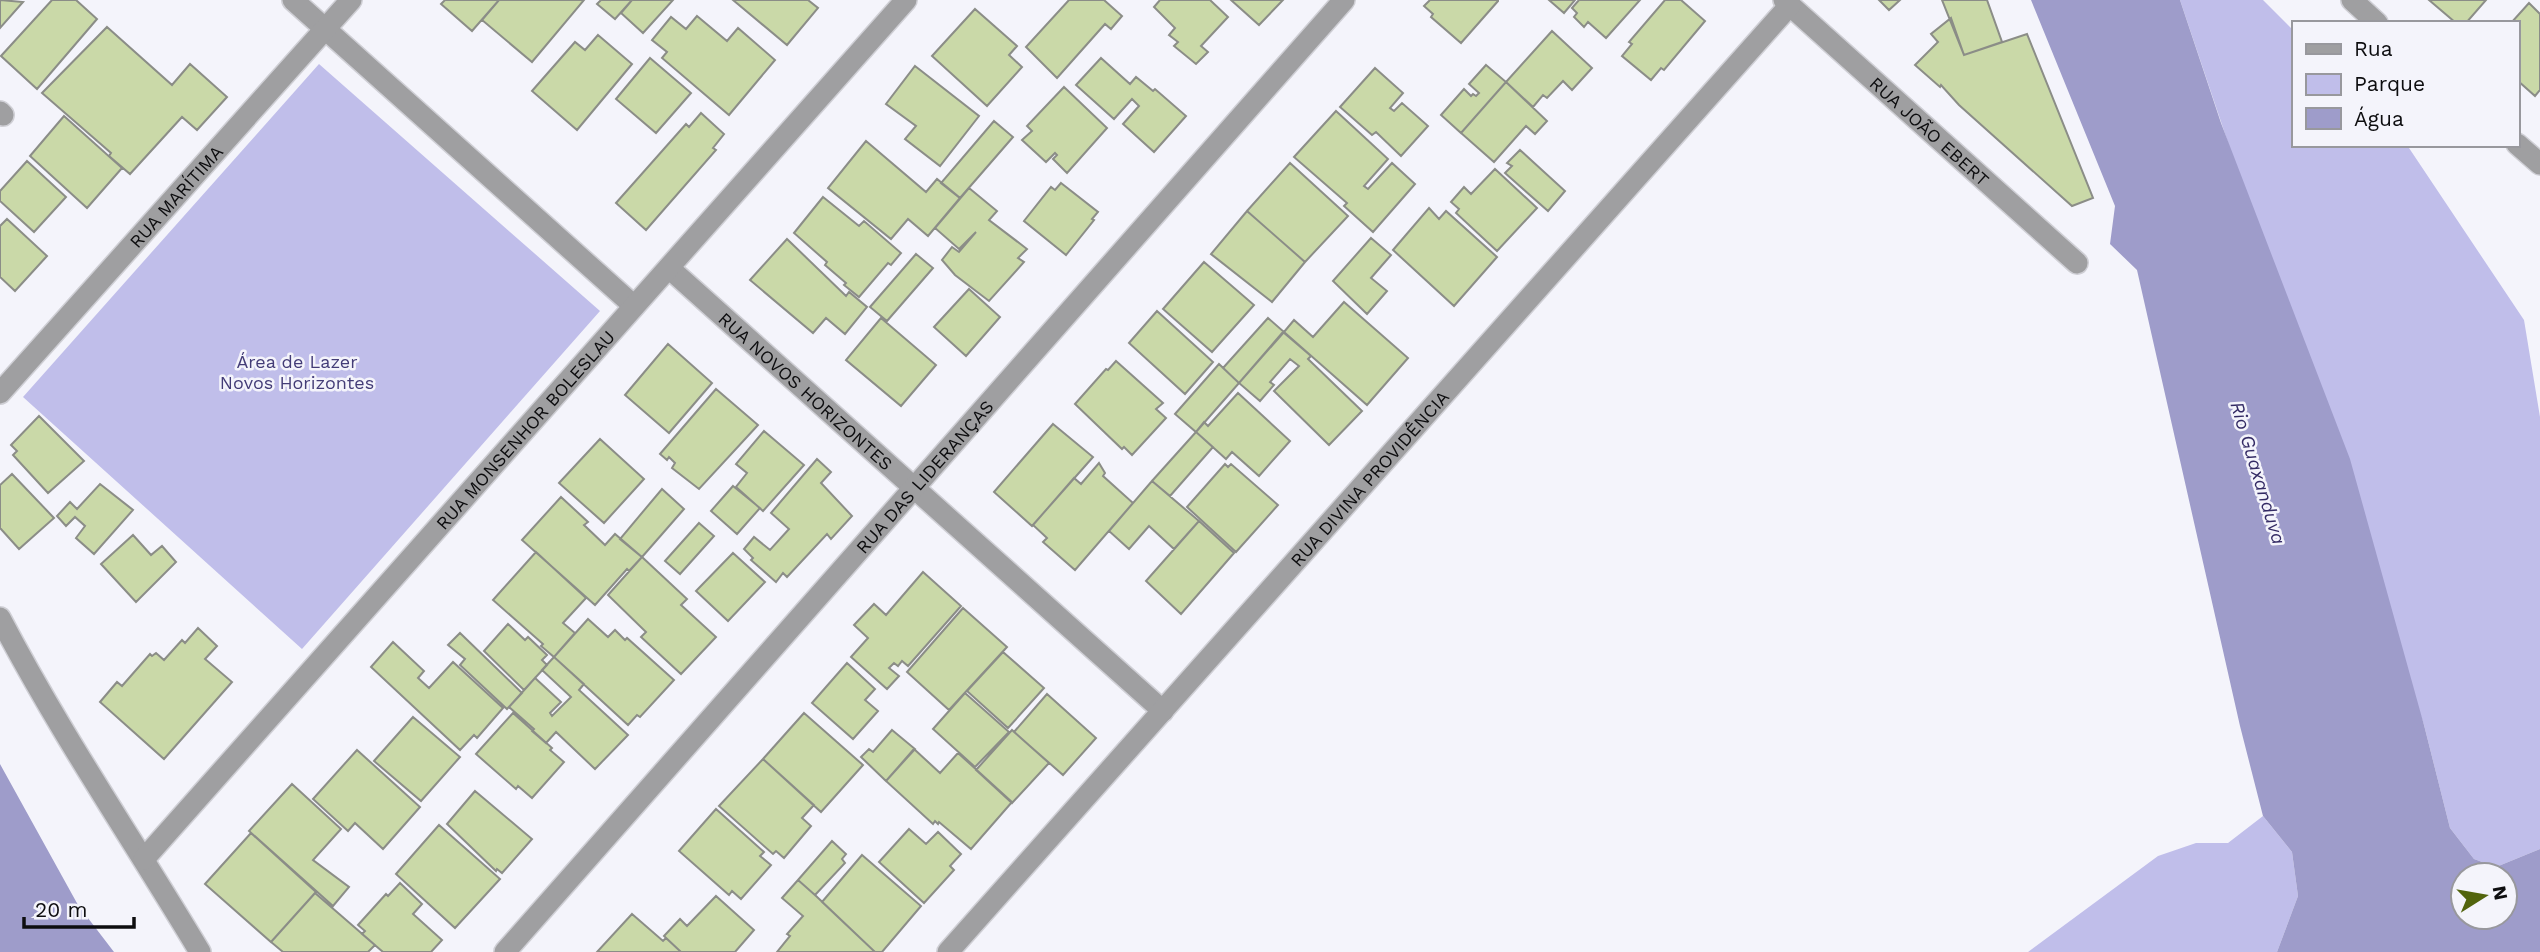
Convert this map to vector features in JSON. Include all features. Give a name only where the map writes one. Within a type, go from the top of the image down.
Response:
[{"type":"street","points":[[293,0],[634,306]]},
{"type":"street","name":"RUA MARÍTIMA","points":[[0,393],[351,0]]},
{"type":"street","name":"RUA MONSENHOR BOLESLAU","points":[[144,859],[906,0]]},
{"type":"street","name":"RUA DAS LIDERANÇAS","points":[[505,952],[1344,0]]},
{"type":"street","points":[[2352,0],[2375,21]]},
{"type":"street","name":"RUA JOÃO EBERT","points":[[1787,2],[2077,263]]},
{"type":"street","name":"RUA DIVINA PROVIDÊNCIA","points":[[948,952],[1787,2]]},
{"type":"street","points":[[2519,146],[2540,164]]},
{"type":"street","name":"RUA NOVOS HORIZONTES","points":[[669,268],[1163,711]]},
{"type":"street","points":[[0,618],[67,738],[200,952]]},
{"type":"green space","points":[[2180,0],[2263,0],[2292,29],[2292,147],[2408,147],[2524,320],[2540,417],[2540,849],[2511,861],[2480,861],[2474,859],[2450,828],[2424,725]]},
{"type":"green space","name":"Área de Lazer Novos Horizontes","points":[[319,64],[600,311],[302,649],[23,397]]},
{"type":"green space","points":[[2263,816],[2292,852],[2298,896],[2277,952],[2028,952],[2158,856],[2196,843],[2228,843]]},
{"type":"water","name":"Rio Guaxanduva","points":[[2031,0],[2180,0],[2221,123],[2350,459],[2450,828],[2474,859],[2480,861],[2449,861],[2449,931],[2519,931],[2519,861],[2511,861],[2540,849],[2540,952],[2277,952],[2298,896],[2292,852],[2263,816],[2240,726],[2137,270],[2110,244],[2115,206]]},
{"type":"water","points":[[0,764],[78,905],[114,952],[0,952]]},
{"type":"building","points":[[0,0],[23,2],[0,28]]},
{"type":"building","points":[[52,0],[76,0],[97,19],[37,89],[1,56]]},
{"type":"building","points":[[445,0],[499,0],[472,31],[441,4]]},
{"type":"building","points":[[499,0],[584,0],[532,62],[482,20]]},
{"type":"building","points":[[601,0],[632,0],[615,19],[597,4]]},
{"type":"building","points":[[632,0],[673,0],[643,33],[621,13]]},
{"type":"building","points":[[733,0],[808,0],[818,8],[787,45]]},
{"type":"building","points":[[1069,0],[1104,0],[1122,16],[1111,29],[1105,24],[1057,78],[1026,47]]},
{"type":"building","points":[[1160,0],[1210,0],[1228,17],[1201,46],[1208,52],[1196,64],[1174,46],[1178,42],[1169,35],[1175,28],[1154,7]]},
{"type":"building","points":[[1231,0],[1283,0],[1259,25]]},
{"type":"building","points":[[1430,0],[1498,1],[1461,43],[1431,17],[1433,14],[1424,6]]},
{"type":"building","points":[[1549,0],[1575,0],[1564,13]]},
{"type":"building","points":[[1579,0],[1640,0],[1606,38],[1588,22],[1584,27],[1574,17],[1577,13],[1572,8]]},
{"type":"building","points":[[1665,0],[1681,0],[1705,21],[1664,70],[1661,68],[1651,80],[1622,56],[1632,44],[1629,42]]},
{"type":"building","points":[[1879,0],[1900,0],[1889,10]]},
{"type":"building","points":[[1942,0],[1987,0],[2002,42],[1964,55]]},
{"type":"building","points":[[2429,0],[2486,0],[2468,21],[2454,21]]},
{"type":"building","points":[[2529,3],[2540,14],[2540,90],[2535,96],[2519,82],[2519,21],[2513,21]]},
{"type":"building","points":[[975,9],[1017,46],[1009,55],[1022,67],[987,106],[932,56]]},
{"type":"building","points":[[697,16],[727,41],[738,28],[775,60],[729,115],[662,58],[667,52],[652,40],[671,17],[686,29]]},
{"type":"building","points":[[1951,18],[1964,55],[2027,34],[2093,198],[2072,206],[1959,105],[1941,85],[1940,87],[1915,65],[1938,42],[1931,34]]},
{"type":"building","points":[[107,27],[172,85],[190,64],[227,97],[197,130],[182,117],[130,174],[109,156],[111,153],[42,93]]},
{"type":"building","points":[[1552,31],[1592,68],[1572,90],[1563,81],[1547,98],[1543,95],[1533,107],[1506,82]]},
{"type":"building","points":[[598,35],[632,64],[577,130],[532,91],[575,42],[585,50]]},
{"type":"building","points":[[650,58],[691,93],[656,133],[616,99]]},
{"type":"building","points":[[1101,58],[1130,84],[1136,77],[1153,91],[1155,89],[1186,116],[1154,152],[1123,124],[1139,106],[1132,99],[1114,119],[1076,85]]},
{"type":"building","points":[[1486,65],[1506,82],[1461,133],[1441,115],[1464,89],[1471,96],[1479,93],[1469,84]]},
{"type":"building","points":[[915,66],[979,116],[940,166],[905,139],[916,126],[886,104]]},
{"type":"building","points":[[1375,68],[1403,93],[1390,108],[1394,111],[1402,103],[1428,126],[1401,156],[1376,132],[1372,135],[1340,107]]},
{"type":"building","points":[[1506,82],[1547,121],[1535,134],[1526,126],[1494,162],[1461,133]]},
{"type":"building","points":[[1064,87],[1107,128],[1067,173],[1053,159],[1057,155],[1055,153],[1046,162],[1022,140],[1032,131],[1027,126]]},
{"type":"building","points":[[1336,111],[1388,159],[1364,186],[1368,189],[1392,163],[1415,184],[1373,232],[1344,206],[1347,203],[1294,157]]},
{"type":"building","points":[[701,113],[724,134],[713,148],[716,150],[646,230],[616,203],[686,124],[689,127]]},
{"type":"building","points":[[64,116],[122,168],[87,208],[30,156]]},
{"type":"building","points":[[994,121],[1013,137],[960,198],[941,183]]},
{"type":"building","points":[[866,141],[926,192],[937,179],[960,198],[928,236],[908,219],[891,239],[828,188]]},
{"type":"building","points":[[1520,150],[1565,191],[1548,211],[1505,173],[1512,166],[1507,163]]},
{"type":"building","points":[[27,161],[66,197],[34,232],[0,201],[0,191]]},
{"type":"building","points":[[1290,163],[1348,216],[1305,262],[1247,211]]},
{"type":"building","points":[[1495,169],[1537,208],[1497,251],[1456,213],[1459,209],[1451,202],[1464,187],[1471,194]]},
{"type":"building","points":[[1061,183],[1098,212],[1066,255],[1024,221],[1051,187],[1055,190]]},
{"type":"building","points":[[969,188],[997,211],[989,220],[1027,249],[1018,258],[1024,262],[989,301],[955,275],[942,260],[952,247],[959,252],[976,232],[959,249],[935,228]]},
{"type":"building","points":[[823,197],[859,226],[864,221],[901,253],[891,265],[888,263],[859,297],[825,265],[827,262],[794,233]]},
{"type":"building","points":[[1429,208],[1439,219],[1446,211],[1497,257],[1454,306],[1393,250]]},
{"type":"building","points":[[1247,211],[1305,262],[1272,302],[1211,254]]},
{"type":"building","points":[[7,219],[47,256],[15,291],[0,277],[0,226]]},
{"type":"building","points":[[1371,238],[1391,255],[1371,278],[1387,291],[1367,314],[1333,281]]},
{"type":"building","points":[[787,239],[846,296],[849,292],[867,307],[845,334],[826,318],[813,333],[750,280]]},
{"type":"building","points":[[916,254],[933,268],[887,321],[870,307]]},
{"type":"building","points":[[1204,262],[1254,305],[1212,352],[1163,309]]},
{"type":"building","points":[[969,289],[1000,317],[966,356],[934,327]]},
{"type":"building","points":[[1344,302],[1408,358],[1367,405],[1284,332],[1294,320],[1313,337]]},
{"type":"building","points":[[1157,311],[1213,362],[1185,394],[1129,343]]},
{"type":"building","points":[[881,318],[936,365],[901,406],[846,360]]},
{"type":"building","points":[[1268,318],[1284,332],[1239,383],[1223,368]]},
{"type":"building","points":[[1283,332],[1311,356],[1308,359],[1362,411],[1329,445],[1274,391],[1299,366],[1290,359],[1270,382],[1274,385],[1260,401],[1239,383]]},
{"type":"building","points":[[668,344],[712,383],[669,433],[625,395]]},
{"type":"building","points":[[1116,361],[1163,403],[1156,409],[1166,418],[1132,455],[1124,447],[1122,449],[1075,404]]},
{"type":"building","points":[[1219,364],[1239,383],[1196,432],[1175,414]]},
{"type":"building","points":[[716,389],[758,425],[699,489],[672,468],[675,463],[669,457],[667,460],[660,454]]},
{"type":"building","points":[[1238,393],[1290,441],[1259,476],[1232,452],[1226,459],[1196,432],[1204,422],[1208,426]]},
{"type":"building","points":[[39,416],[84,461],[48,493],[13,455],[17,451],[11,445]]},
{"type":"building","points":[[1053,424],[1093,457],[1032,526],[994,492]]},
{"type":"building","points":[[764,431],[804,465],[763,511],[736,487],[747,473],[736,464]]},
{"type":"building","points":[[1196,432],[1213,447],[1170,496],[1152,481]]},
{"type":"building","points":[[600,439],[644,479],[604,523],[559,483]]},
{"type":"building","points":[[817,459],[831,472],[821,483],[852,516],[831,539],[827,534],[787,577],[783,573],[776,582],[751,560],[753,558],[744,549],[754,537],[770,550],[789,529],[771,513]]},
{"type":"building","points":[[1099,463],[1105,473],[1103,476],[1133,503],[1075,570],[1043,542],[1047,538],[1033,525],[1074,478],[1081,484]]},
{"type":"building","points":[[1225,464],[1228,467],[1231,464],[1278,505],[1236,552],[1187,507]]},
{"type":"building","points":[[12,474],[54,518],[19,549],[0,528],[0,485]]},
{"type":"building","points":[[1152,481],[1199,521],[1174,549],[1149,526],[1129,549],[1109,531]]},
{"type":"building","points":[[100,484],[133,510],[94,554],[76,538],[85,526],[75,517],[66,526],[57,516],[70,502],[77,509]]},
{"type":"building","points":[[733,486],[760,508],[737,534],[711,511]]},
{"type":"building","points":[[662,489],[684,509],[642,557],[620,539]]},
{"type":"building","points":[[561,497],[588,522],[584,525],[605,545],[615,534],[642,557],[629,571],[627,569],[595,605],[522,540]]},
{"type":"building","points":[[1199,521],[1234,553],[1181,614],[1146,581]]},
{"type":"building","points":[[699,523],[714,536],[680,574],[665,561]]},
{"type":"building","points":[[133,535],[151,555],[162,546],[176,562],[136,602],[101,564]]},
{"type":"building","points":[[536,552],[586,598],[563,623],[575,633],[554,657],[493,600]]},
{"type":"building","points":[[733,553],[765,582],[728,621],[696,591]]},
{"type":"building","points":[[642,557],[687,599],[681,605],[716,637],[681,674],[641,637],[646,632],[608,595]]},
{"type":"building","points":[[923,572],[961,606],[908,666],[902,661],[898,666],[894,663],[889,668],[899,676],[887,689],[851,657],[868,638],[854,625],[874,604],[886,615]]},
{"type":"building","points":[[963,608],[1007,647],[949,710],[907,672]]},
{"type":"building","points":[[588,619],[608,637],[615,630],[625,640],[627,638],[674,680],[640,717],[637,715],[628,725],[554,657]]},
{"type":"building","points":[[508,624],[525,640],[528,637],[547,655],[542,660],[547,665],[524,690],[484,651]]},
{"type":"building","points":[[198,628],[217,646],[205,659],[232,682],[164,759],[100,702],[117,682],[122,686],[150,654],[152,656],[156,653],[164,660],[182,640],[185,643]]},
{"type":"building","points":[[460,633],[522,693],[507,709],[460,665],[465,659],[448,645]]},
{"type":"building","points":[[393,642],[424,671],[418,678],[429,688],[453,662],[503,708],[477,738],[474,735],[460,750],[371,667]]},
{"type":"building","points":[[1003,652],[1044,688],[1008,728],[967,691]]},
{"type":"building","points":[[554,657],[584,684],[579,690],[628,735],[595,769],[556,732],[546,743],[509,707],[535,678],[561,702],[550,713],[552,716],[571,697],[542,670]]},
{"type":"building","points":[[847,663],[875,689],[865,700],[878,711],[853,739],[812,703]]},
{"type":"building","points":[[965,693],[1009,732],[975,767],[933,729]]},
{"type":"building","points":[[1047,694],[1096,738],[1063,775],[1014,732]]},
{"type":"building","points":[[513,713],[564,762],[532,798],[518,786],[516,789],[476,754]]},
{"type":"building","points":[[804,713],[863,765],[821,812],[763,759]]},
{"type":"building","points":[[413,717],[460,757],[421,801],[374,761]]},
{"type":"building","points":[[892,730],[915,749],[886,781],[861,757],[869,749],[873,752]]},
{"type":"building","points":[[1012,730],[1049,763],[1012,803],[976,770]]},
{"type":"building","points":[[914,749],[940,773],[958,753],[1012,802],[971,849],[939,822],[938,824],[935,821],[933,824],[886,781]]},
{"type":"building","points":[[357,750],[420,807],[383,849],[355,823],[348,831],[313,799]]},
{"type":"building","points":[[763,759],[814,805],[802,818],[811,826],[784,858],[776,851],[773,854],[719,806]]},
{"type":"building","points":[[292,784],[341,829],[313,860],[349,887],[333,906],[249,831]]},
{"type":"building","points":[[475,791],[532,839],[502,873],[497,869],[496,871],[447,824]]},
{"type":"building","points":[[716,809],[764,852],[760,856],[771,865],[741,899],[732,891],[729,895],[679,851]]},
{"type":"building","points":[[439,825],[500,879],[455,928],[396,874]]},
{"type":"building","points":[[909,829],[926,844],[938,832],[961,854],[950,866],[954,870],[924,903],[879,862]]},
{"type":"building","points":[[251,833],[316,892],[271,942],[205,884]]},
{"type":"building","points":[[832,841],[846,854],[842,859],[845,863],[815,895],[798,880]]},
{"type":"building","points":[[862,855],[921,906],[882,952],[875,952],[822,902]]},
{"type":"building","points":[[798,880],[875,952],[777,952],[790,936],[787,934],[803,916],[782,898]]},
{"type":"building","points":[[400,883],[422,904],[413,914],[442,940],[431,952],[383,952],[362,934],[365,931],[358,925],[386,894],[388,896]]},
{"type":"building","points":[[315,893],[375,945],[368,952],[283,952],[271,942]]},
{"type":"building","points":[[716,896],[754,930],[735,952],[681,952],[664,936],[680,919],[687,926]]},
{"type":"building","points":[[632,914],[663,941],[666,938],[681,952],[597,952]]}]
